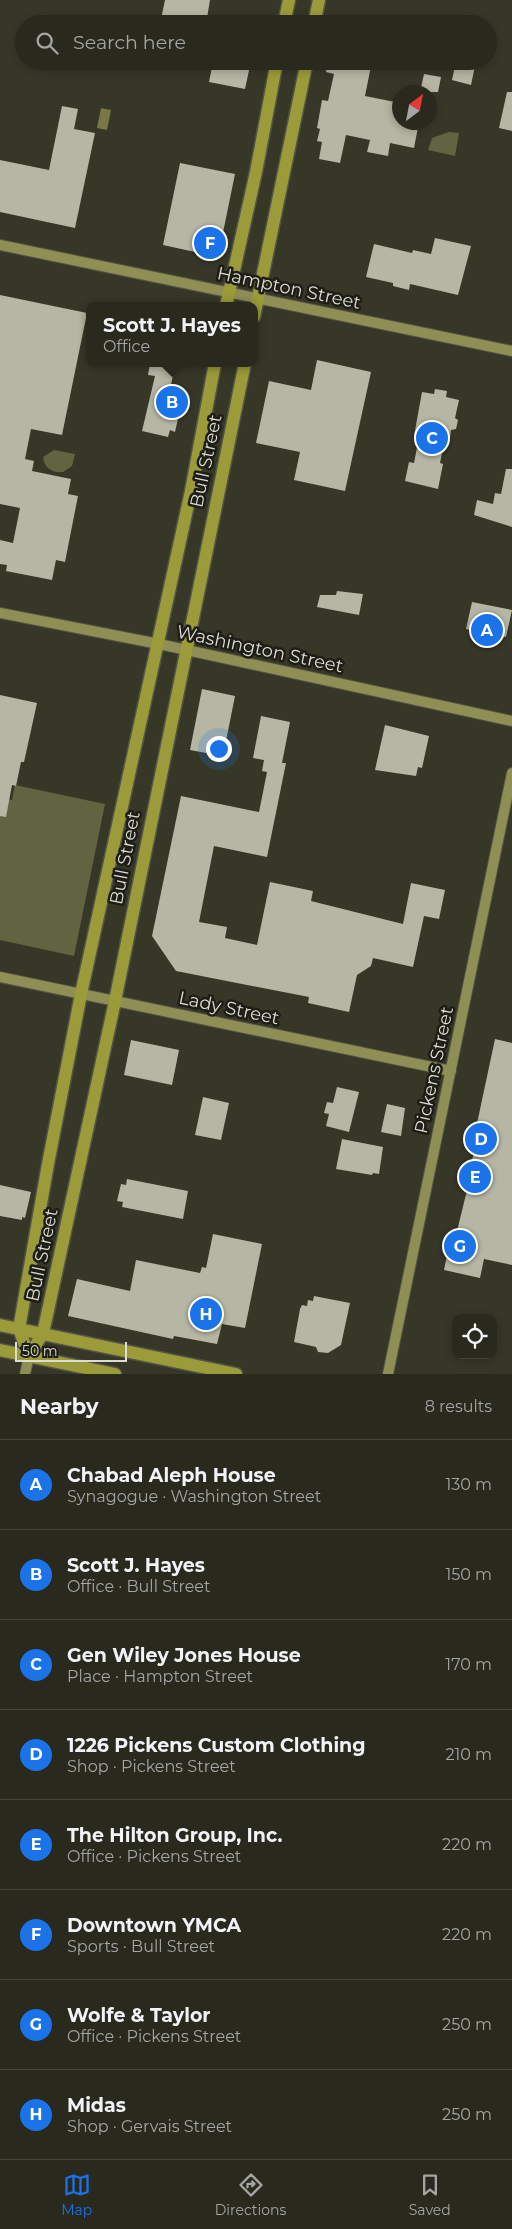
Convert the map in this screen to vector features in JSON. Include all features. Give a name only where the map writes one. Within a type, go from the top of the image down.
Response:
[{"type":"main road","points":[[286,15],[288,0]]},
{"type":"main road","points":[[316,15],[319,0]]},
{"type":"main road","points":[[227,302],[256,172],[275,70]]},
{"type":"main road","points":[[257,302],[305,70]]},
{"type":"main road","name":"Bull Street","points":[[28,1356],[19,1329],[48,1164],[82,994],[158,644],[214,367]]},
{"type":"main road","name":"Bull Street","points":[[28,1356],[43,1333],[114,1001],[244,367]]},
{"type":"main road","points":[[0,1325],[236,1374]]},
{"type":"main road","points":[[0,1350],[115,1374]]},
{"type":"street","name":"Hampton Street","points":[[0,245],[512,351]]},
{"type":"street","name":"Washington Street","points":[[0,612],[185,649],[512,721]]},
{"type":"street","name":"Pickens Street","points":[[388,1374],[512,773]]},
{"type":"street","name":"Lady Street","points":[[0,977],[451,1071]]},
{"type":"street","name":"Bull Street","points":[[25,1374],[28,1356]]},
{"type":"shaded area","points":[[101,108],[111,110],[107,130],[97,128]]},
{"type":"shaded area","points":[[449,132],[459,133],[455,156],[428,150],[432,138]]},
{"type":"shaded area","points":[[54,450],[75,454],[72,466],[63,472],[55,472],[49,469],[43,457]]},
{"type":"shaded area","points":[[15,785],[105,804],[74,956],[0,940],[0,798],[12,800]]},
{"type":"building","points":[[165,0],[210,0],[208,15],[162,15]]},
{"type":"building","points":[[211,70],[249,70],[245,89],[209,82]]},
{"type":"building","points":[[326,70],[370,70],[365,96],[392,101],[392,130],[417,130],[414,148],[390,143],[388,156],[367,152],[370,140],[346,135],[340,163],[319,159],[322,142],[317,141],[320,129],[317,128],[322,100],[328,101],[334,74],[326,72]]},
{"type":"building","points":[[454,70],[474,70],[471,85],[452,80]]},
{"type":"building","points":[[424,74],[441,77],[438,92],[437,85],[422,85]]},
{"type":"building","points":[[507,92],[512,92],[512,131],[499,128]]},
{"type":"building","points":[[62,106],[78,109],[74,129],[95,133],[75,228],[0,212],[0,160],[49,170]]},
{"type":"building","points":[[180,163],[235,174],[218,257],[163,245]]},
{"type":"building","points":[[435,238],[471,246],[458,295],[410,284],[409,290],[393,286],[393,283],[366,277],[374,244],[412,253],[413,250],[431,254]]},
{"type":"building","points":[[0,295],[86,313],[62,435],[31,429],[25,459],[34,461],[32,471],[71,479],[68,494],[78,496],[65,562],[56,560],[52,580],[6,571],[7,565],[0,564],[0,540],[13,543],[20,508],[0,504]]},
{"type":"building","points":[[317,360],[371,372],[345,491],[294,480],[300,452],[256,443],[269,381],[311,390]]},
{"type":"building","points":[[149,367],[174,367],[170,391],[178,392],[177,399],[182,401],[175,432],[170,430],[168,437],[142,431],[155,376],[148,375]]},
{"type":"building","points":[[435,389],[447,391],[446,397],[459,400],[455,418],[458,420],[456,429],[451,430],[450,438],[445,438],[440,463],[443,464],[438,489],[405,481],[409,462],[414,463],[419,437],[414,436],[422,392],[434,394]]},
{"type":"building","points":[[506,469],[512,469],[512,527],[474,515],[477,500],[493,504],[495,493],[501,494]]},
{"type":"building","points":[[337,591],[363,594],[359,615],[317,607],[320,595],[336,595]]},
{"type":"building","points":[[472,602],[512,610],[506,637],[466,629]]},
{"type":"building","points":[[202,689],[235,696],[223,756],[190,750]]},
{"type":"building","points":[[0,695],[37,703],[24,762],[21,762],[16,786],[12,785],[6,817],[0,816]]},
{"type":"building","points":[[261,716],[290,722],[282,763],[286,763],[267,857],[214,846],[199,922],[227,927],[225,938],[257,945],[270,882],[313,891],[311,901],[403,924],[411,883],[445,890],[439,919],[424,916],[413,967],[373,958],[371,966],[357,975],[349,1012],[308,1003],[309,997],[176,971],[152,936],[181,796],[259,812],[267,772],[262,771],[264,760],[253,758]]},
{"type":"building","points":[[385,725],[429,736],[422,768],[418,767],[416,776],[375,770]]},
{"type":"building","points":[[495,1039],[512,1043],[512,1265],[484,1259],[480,1278],[444,1270],[452,1230],[457,1231],[470,1178],[473,1175],[469,1168],[476,1148],[472,1147]]},
{"type":"building","points":[[131,1040],[179,1050],[172,1085],[124,1075]]},
{"type":"building","points":[[337,1087],[359,1092],[349,1132],[326,1126],[329,1114],[324,1113],[327,1102],[333,1103]]},
{"type":"building","points":[[203,1097],[229,1103],[221,1140],[195,1135]]},
{"type":"building","points":[[387,1104],[405,1108],[401,1136],[381,1132]]},
{"type":"building","points":[[342,1139],[383,1147],[379,1174],[373,1173],[372,1175],[336,1169]]},
{"type":"building","points":[[127,1179],[188,1191],[183,1219],[122,1207],[123,1202],[117,1201],[121,1184],[126,1185]]},
{"type":"building","points":[[0,1185],[31,1192],[25,1218],[22,1217],[22,1220],[0,1216]]},
{"type":"building","points":[[213,1234],[262,1244],[245,1328],[222,1324],[217,1344],[174,1336],[173,1339],[68,1316],[77,1279],[130,1291],[136,1260],[200,1273],[202,1267],[206,1268]]},
{"type":"building","points":[[314,1296],[350,1303],[341,1345],[328,1353],[318,1352],[316,1347],[294,1342],[300,1309],[302,1305],[307,1306],[308,1300],[313,1301]]},
{"type":"place","name":"Downtown YMCA","points":[[210,243]]},
{"type":"place","name":"Scott J. Hayes","points":[[172,402]]},
{"type":"place","name":"Gen Wiley Jones House","points":[[432,438]]},
{"type":"place","name":"Chabad Aleph House","points":[[487,630]]},
{"type":"place","name":"1226 Pickens Custom Clothing","points":[[481,1139]]},
{"type":"place","name":"The Hilton Group, Inc.","points":[[475,1177]]},
{"type":"place","name":"Wolfe & Taylor","points":[[460,1246]]},
{"type":"place","name":"Midas","points":[[206,1314]]}]
